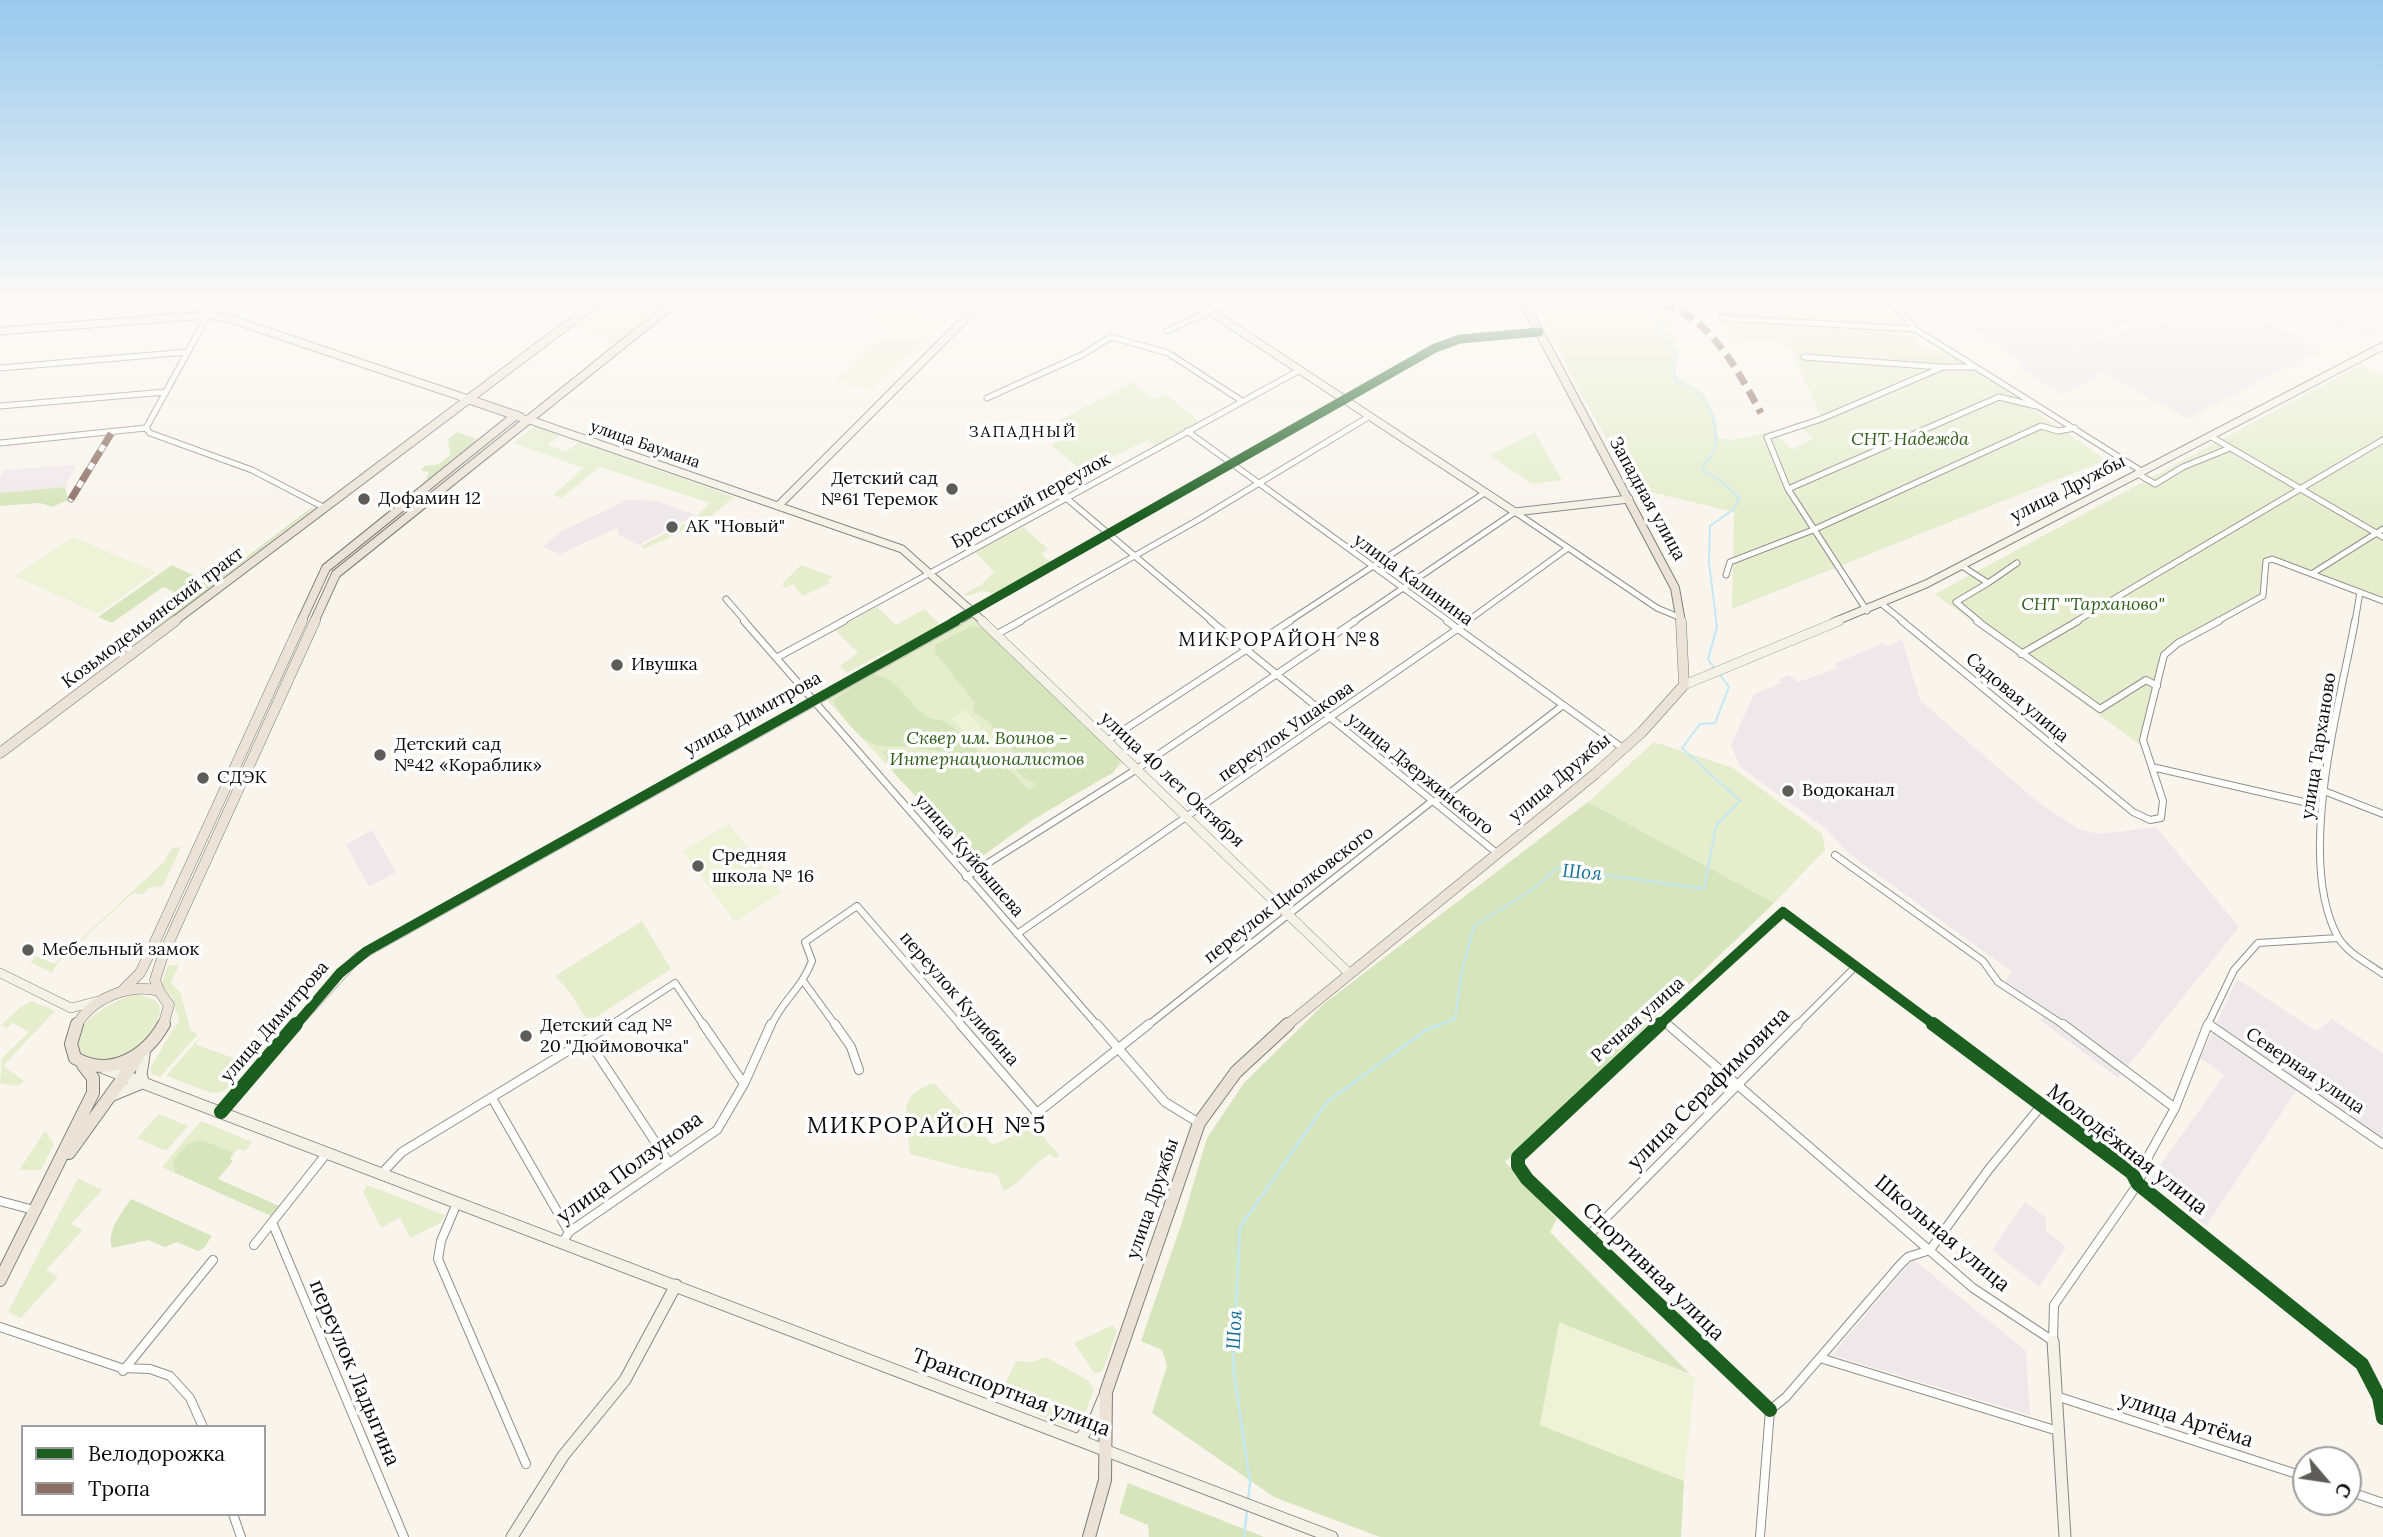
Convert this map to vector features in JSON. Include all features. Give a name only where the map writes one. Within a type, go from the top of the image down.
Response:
[{"type":"main road","name":"Козьмодемьянский тракт","points":[[0,753],[501,375]]},
{"type":"main road","points":[[56,1171],[123,1074],[159,1034],[168,1019],[167,999],[159,991],[155,980],[163,955],[329,589],[344,566],[583,375]]},
{"type":"main road","name":"Западная улица","points":[[1562,375],[1670,575],[1681,618],[1684,685]]},
{"type":"main road","name":"улица Баумана","points":[[468,399],[527,419]]},
{"type":"main road","points":[[123,990],[140,973],[314,590],[332,562],[516,415]]},
{"type":"main road","points":[[436,480],[446,484]]},
{"type":"main road","points":[[314,590],[329,589]]},
{"type":"main road","name":"улица Дружбы","points":[[1089,1537],[1105,1480],[1103,1416],[1106,1392],[1199,1123],[1216,1094],[1244,1063],[1349,974],[1499,856],[1625,749],[1684,685]]},
{"type":"main road","points":[[267,694],[283,693]]},
{"type":"main road","points":[[253,725],[269,724]]},
{"type":"main road","points":[[0,1280],[93,1093],[93,1078],[75,1058],[71,1046],[77,1025],[103,1000],[123,990],[143,987],[159,991]]},
{"type":"main road","points":[[83,1065],[102,1067],[119,1063],[145,1048]]},
{"type":"street","points":[[146,428],[176,375]]},
{"type":"street","name":"улица Баумана","points":[[396,375],[468,399]]},
{"type":"street","points":[[778,506],[909,375]]},
{"type":"street","points":[[987,398],[1038,375]]},
{"type":"street","points":[[1202,375],[1242,401]]},
{"type":"street","name":"Брестский переулок","points":[[776,658],[1291,375]]},
{"type":"street","points":[[1307,375],[1657,608],[1681,618]]},
{"type":"street","name":"улица Димитрова","points":[[222,1112],[340,973],[358,957],[973,612],[1388,375]]},
{"type":"street","points":[[1867,611],[1788,489],[1767,437],[1821,419],[1925,375]]},
{"type":"street","points":[[1987,375],[2074,428],[2155,484],[2183,467],[2230,448]]},
{"type":"street","name":"улица Дружбы","points":[[1684,685],[1883,605],[2328,375]]},
{"type":"street","points":[[0,406],[166,392]]},
{"type":"street","points":[[1788,489],[1999,397],[2038,406]]},
{"type":"street","points":[[997,634],[1370,416]]},
{"type":"street","name":"улица Баумана","points":[[527,419],[889,543],[902,549],[973,612]]},
{"type":"street","points":[[1726,575],[1730,562],[1814,530],[2041,426],[2058,431],[2074,428]]},
{"type":"street","points":[[0,443],[146,428]]},
{"type":"street","points":[[146,428],[150,433],[252,470],[325,508]]},
{"type":"street","name":"улица Калинина","points":[[1187,431],[1256,484],[1625,749]]},
{"type":"street","points":[[71,499],[111,432]]},
{"type":"street","points":[[2210,436],[2381,533]]},
{"type":"street","points":[[2021,654],[2383,440]]},
{"type":"street","points":[[1107,741],[1486,492]]},
{"type":"street","name":"улица Дзержинского","points":[[1065,497],[1246,651],[1499,856]]},
{"type":"street","points":[[966,877],[1137,769],[1277,676],[1401,588],[1515,512],[1629,499]]},
{"type":"street","points":[[2313,573],[2381,533]]},
{"type":"street","name":"переулок Ушакова","points":[[1017,934],[1329,719],[1568,548]]},
{"type":"street","points":[[2321,806],[2152,767],[2142,751],[2164,655],[2263,596],[2266,561],[2272,559],[2383,601]]},
{"type":"street","points":[[2017,563],[1956,602],[1957,606],[2099,709],[2146,680],[2157,686]]},
{"type":"street","points":[[1962,566],[1987,583]]},
{"type":"street","name":"улица Тарханово","points":[[2338,938],[2321,880],[2321,806],[2360,592]]},
{"type":"street","name":"улица Куйбышева","points":[[726,599],[812,701],[1165,1102],[1199,1123]]},
{"type":"street","name":"Садовая улица","points":[[1883,605],[2133,812],[2150,820],[2163,816],[2164,807],[2152,767]]},
{"type":"street","name":"улица 40 лет Октября","points":[[973,612],[1291,914],[1349,974]]},
{"type":"street","name":"переулок Циолковского","points":[[1037,1113],[1431,802],[1443,798],[1562,706]]},
{"type":"street","points":[[2324,791],[2383,814]]},
{"type":"street","points":[[1835,855],[1983,961],[1998,982],[2056,1019],[2175,1108]]},
{"type":"street","name":"переулок Кулибина","points":[[804,982],[812,961],[804,942],[857,906],[1037,1113]]},
{"type":"street","name":"Молодёжная улица","points":[[1783,912],[2132,1173],[2138,1184],[2362,1364],[2379,1397],[2383,1418]]},
{"type":"street","name":"Речная улица","points":[[1518,1157],[1783,912]]},
{"type":"street","points":[[2065,1537],[2053,1341],[2054,1305],[2138,1184],[2142,1167],[2175,1108],[2230,975],[2244,953],[2260,942],[2338,938],[2383,974]]},
{"type":"street","name":"улица Серафимовича","points":[[1588,1236],[1855,967]]},
{"type":"street","points":[[0,973],[71,1008],[103,1000]]},
{"type":"street","points":[[804,982],[851,1047],[859,1070]]},
{"type":"street","name":"улица Ползунова","points":[[566,1237],[717,1130],[744,1084],[778,1010],[804,982]]},
{"type":"street","points":[[382,1173],[402,1152],[588,1040],[674,984],[744,1084]]},
{"type":"street","points":[[71,1008],[77,1025]]},
{"type":"street","name":"Школьная улица","points":[[1663,1021],[2000,1308],[2053,1341]]},
{"type":"street","name":"Северная улица","points":[[2210,1025],[2383,1144]]},
{"type":"street","points":[[588,1040],[668,1163]]},
{"type":"street","points":[[105,1102],[126,1087],[144,1083],[141,1076],[145,1048]]},
{"type":"street","name":"улица Ползунова","points":[[102,1067],[458,1202],[566,1237],[676,1285]]},
{"type":"street","points":[[492,1098],[566,1237]]},
{"type":"street","points":[[1760,1537],[1769,1410],[1786,1397],[1908,1257],[1930,1250],[1989,1169],[2041,1106]]},
{"type":"street","points":[[254,1245],[328,1152]]},
{"type":"street","name":"Спортивная улица","points":[[1518,1157],[1518,1166],[1527,1179],[1769,1410]]},
{"type":"street","points":[[0,1201],[36,1211]]},
{"type":"street","points":[[458,1202],[442,1241],[438,1259],[527,1465]]},
{"type":"street","name":"переулок Ладыгина","points":[[272,1222],[404,1537]]},
{"type":"street","points":[[123,1371],[213,1260]]},
{"type":"street","points":[[512,1537],[563,1456],[625,1380],[676,1285]]},
{"type":"street","name":"Транспортная улица","points":[[676,1285],[1332,1537]]},
{"type":"street","points":[[0,1327],[108,1363],[123,1371],[153,1369],[177,1381],[189,1395],[202,1425]]},
{"type":"street","points":[[1820,1358],[2058,1430]]},
{"type":"street","points":[[1079,1440],[1094,1421],[1106,1392]]},
{"type":"street","name":"улица Артёма","points":[[2056,1396],[2292,1472]]},
{"type":"street","points":[[2362,1496],[2383,1503]]},
{"type":"street","points":[[234,1516],[241,1537]]},
{"type":"shaded area","points":[[2030,375],[2101,375],[2096,380],[2063,395]]},
{"type":"shaded area","points":[[2106,375],[2274,375],[2188,419]]},
{"type":"shaded area","points":[[71,465],[75,467],[65,487],[0,493],[0,477],[5,470]]},
{"type":"shaded area","points":[[627,500],[657,501],[696,515],[638,545],[619,535],[617,528],[560,554],[543,547],[562,531]]},
{"type":"shaded area","name":"Водоканал","points":[[1902,639],[1920,700],[2039,803],[2079,829],[2098,834],[2156,827],[2239,927],[2118,1078],[2040,1020],[2048,1010],[2005,981],[2012,972],[1848,853],[1825,828],[1740,767],[1731,745],[1754,694],[1782,683],[1779,679],[1789,675],[1798,682],[1838,668],[1834,664],[1883,643],[1887,647]]},
{"type":"shaded area","points":[[372,830],[396,872],[369,887],[346,845]]},
{"type":"shaded area","points":[[2237,979],[2316,1031],[2332,1019],[2383,1053],[2383,1142],[2301,1084],[2206,1226],[2150,1180],[2224,1075],[2200,1058]]},
{"type":"shaded area","points":[[2025,1202],[2046,1218],[2046,1231],[2066,1247],[2039,1287],[1992,1250]]},
{"type":"shaded area","points":[[1913,1259],[2026,1351],[2030,1415],[1832,1355]]},
{"type":"green space","points":[[842,375],[889,375],[872,391],[836,380]]},
{"type":"green space","name":"СНТ Надежда","points":[[1571,375],[1675,375],[1704,394],[1715,416],[1718,438],[1733,440],[1772,432],[1792,449],[1813,439],[1795,423],[1821,417],[1802,375],[1983,375],[2106,460],[1732,609],[1734,512],[1635,488]]},
{"type":"green space","name":"СНТ \"Тарханово\"","points":[[2342,375],[2383,376],[2383,600],[2272,556],[2265,562],[2261,596],[2161,653],[2140,745],[1935,594]]},
{"type":"green space","points":[[1132,383],[1154,399],[1165,394],[1201,423],[1155,446],[1148,440],[1110,458],[1104,455],[1079,468],[1051,445],[1075,433],[1059,420]]},
{"type":"green space","points":[[535,426],[560,435],[548,445],[566,452],[579,442],[734,497],[706,520],[644,549],[641,546],[694,519],[710,503],[600,467],[561,498],[553,495],[584,468],[513,443]]},
{"type":"green space","points":[[457,432],[479,440],[430,480],[426,479],[429,472],[421,471],[424,466],[439,464],[450,455],[448,439]]},
{"type":"green space","points":[[1535,433],[1562,480],[1532,484],[1490,455]]},
{"type":"green space","points":[[65,487],[68,500],[52,507],[40,503],[0,506],[0,493]]},
{"type":"green space","points":[[314,508],[152,632],[148,630],[188,598],[163,587],[112,623],[98,617],[172,565],[211,584]]},
{"type":"green space","points":[[1023,527],[1048,549],[1041,554],[1052,563],[997,594],[982,591],[967,596],[964,594],[981,585],[994,572],[975,552]]},
{"type":"green space","points":[[73,537],[156,572],[98,614],[15,576]]},
{"type":"green space","points":[[801,565],[834,577],[828,580],[830,583],[803,596],[793,584],[785,588],[782,584]]},
{"type":"green space","points":[[877,607],[896,625],[924,609],[942,626],[895,653],[890,649],[847,673],[840,666],[858,653],[835,630]]},
{"type":"green space","name":"Сквер им. Воинов - Интернационалистов","points":[[974,615],[1124,763],[973,859],[826,699]]},
{"type":"green space","name":"Сквер им. Воинов - Интернационалистов","points":[[972,626],[984,628],[1025,670],[1043,677],[1075,710],[1082,725],[1121,759],[1114,772],[1033,819],[978,857],[966,853],[951,828],[896,775],[882,752],[908,752],[923,760],[925,768],[945,754],[968,760],[987,759],[987,766],[1007,769],[1030,789],[1036,784],[1022,777],[1016,769],[1020,763],[1075,766],[1077,763],[1059,759],[1051,751],[1032,760],[1021,760],[987,720],[973,712],[975,703],[935,652],[935,645]]},
{"type":"green space","points":[[873,674],[892,682],[931,719],[944,721],[952,726],[975,744],[978,753],[971,757],[912,747],[882,746],[862,737],[845,719],[833,700]]},
{"type":"green space","points":[[964,710],[997,742],[984,751],[951,719]]},
{"type":"green space","points":[[1654,742],[1733,768],[1822,834],[1825,850],[1774,903],[1588,802]]},
{"type":"green space","points":[[1588,802],[1774,903],[1505,1162],[1557,1219],[1550,1232],[1690,1374],[1560,1323],[1540,1425],[1684,1481],[1681,1537],[1380,1537],[1274,1497],[1152,1413],[1167,1366],[1162,1350],[1141,1341],[1182,1222],[1207,1138],[1244,1083],[1325,1003]]},
{"type":"green space","points":[[729,824],[782,892],[735,922],[682,851]]},
{"type":"green space","points":[[181,847],[163,886],[149,888],[142,895],[134,892],[58,962],[52,973],[30,962],[36,956],[54,964],[163,863],[172,848]]},
{"type":"green space","points":[[642,921],[671,969],[588,1022],[570,992],[555,976]]},
{"type":"green space","points":[[168,965],[179,965],[171,983],[180,992],[191,1031],[198,1034],[160,1077],[152,1074],[150,1068],[179,1020],[172,997],[161,985]]},
{"type":"green space","points":[[136,994],[155,1000],[160,1007],[158,1019],[143,1041],[132,1051],[107,1062],[94,1061],[83,1056],[76,1047],[76,1037],[82,1027],[103,1009]]},
{"type":"green space","points":[[32,1001],[55,1011],[3,1066],[24,1081],[18,1086],[0,1083],[2,1058],[29,1032],[13,1023],[7,1028],[1,1025],[22,1006]]},
{"type":"green space","points":[[200,1037],[196,1045],[234,1058],[243,1052],[253,1056],[233,1085],[227,1089],[212,1093],[166,1076]]},
{"type":"green space","points":[[934,1083],[993,1145],[1034,1126],[1059,1155],[1056,1159],[1050,1154],[1004,1191],[997,1174],[910,1154],[906,1120],[908,1102],[912,1095]]},
{"type":"green space","points":[[159,1114],[188,1126],[166,1151],[137,1138]]},
{"type":"green space","points":[[201,1121],[252,1142],[245,1151],[238,1149],[234,1153],[203,1140],[173,1160],[175,1173],[162,1167]]},
{"type":"green space","points":[[45,1131],[54,1144],[41,1170],[19,1170]]},
{"type":"green space","points":[[203,1140],[234,1153],[230,1159],[233,1161],[218,1179],[279,1206],[271,1216],[175,1173],[173,1160],[188,1144]]},
{"type":"green space","points":[[78,1178],[102,1190],[71,1224],[83,1230],[46,1270],[58,1277],[21,1318],[8,1312]]},
{"type":"green space","points":[[367,1185],[445,1215],[441,1223],[410,1238],[400,1217],[381,1228],[363,1192]]},
{"type":"green space","points":[[131,1199],[212,1236],[204,1248],[198,1251],[177,1242],[165,1247],[148,1240],[112,1248],[113,1229]]},
{"type":"green space","points":[[1559,1323],[1695,1377],[1684,1481],[1540,1425]]},
{"type":"green space","points":[[1113,1325],[1117,1331],[1102,1372],[1094,1373],[1074,1343]]},
{"type":"green space","points":[[1046,1357],[1089,1381],[1094,1390],[1085,1413],[1067,1427],[1000,1394],[1016,1361],[1032,1362]]},
{"type":"green space","points":[[1128,1483],[1264,1537],[1149,1537],[1148,1525],[1119,1513]]},
{"type":"waterway","name":"Шоя","points":[[1675,375],[1676,381],[1696,391],[1713,418],[1716,439],[1703,470],[1724,483],[1739,498],[1734,509],[1710,526],[1709,562],[1717,627],[1708,659],[1714,668]]},
{"type":"waterway","name":"Шоя","points":[[1436,1026],[1455,1019],[1462,971],[1474,926],[1532,890],[1557,868],[1704,889],[1716,826],[1740,801],[1682,748],[1700,724],[1715,723],[1729,687],[1720,675]]},
{"type":"waterway","name":"Шоя","points":[[1436,1026],[1441,1024]]},
{"type":"waterway","name":"Шоя","points":[[1248,1501],[1250,1483],[1233,1365],[1240,1227],[1327,1102],[1426,1030],[1436,1026]]},
{"type":"waterway","name":"Шоя","points":[[1244,1537],[1247,1510]]},
{"type":"marked path","points":[[1738,375],[1761,413]]},
{"type":"marked path","points":[[71,499],[112,432]]},
{"type":"cycle path","points":[[221,1112],[340,973],[367,951],[1388,375]]},
{"type":"cycle path","points":[[1770,1410],[1527,1179],[1518,1166],[1518,1157],[1572,1104],[1783,912],[2132,1173],[2138,1184],[2362,1364],[2379,1397],[2383,1418]]},
{"type":"place","name":"Детский сад №61 Теремок","points":[[952,489]]},
{"type":"place","name":"Дофамин 12","points":[[364,499]]},
{"type":"place","name":"АК \"Новый\"","points":[[672,527]]},
{"type":"place","name":"Ивушка","points":[[617,665]]},
{"type":"place","name":"Детский сад №42 «Кораблик»","points":[[380,755]]},
{"type":"place","name":"СДЭК","points":[[203,778]]},
{"type":"place","name":"Водоканал","points":[[1788,791]]},
{"type":"place","name":"Средняя школа № 16","points":[[698,866]]},
{"type":"place","name":"Мебельный замок","points":[[28,950]]},
{"type":"place","name":"Детский сад № 20 \"Дюймовочка\"","points":[[526,1036]]},
{"type":"district","name":"ЗАПАДНЫЙ","points":[[1023,432]]},
{"type":"district","name":"МИКРОРАЙОН №8","points":[[1280,641]]},
{"type":"district","name":"МИКРОРАЙОН №5","points":[[927,1126]]}]
